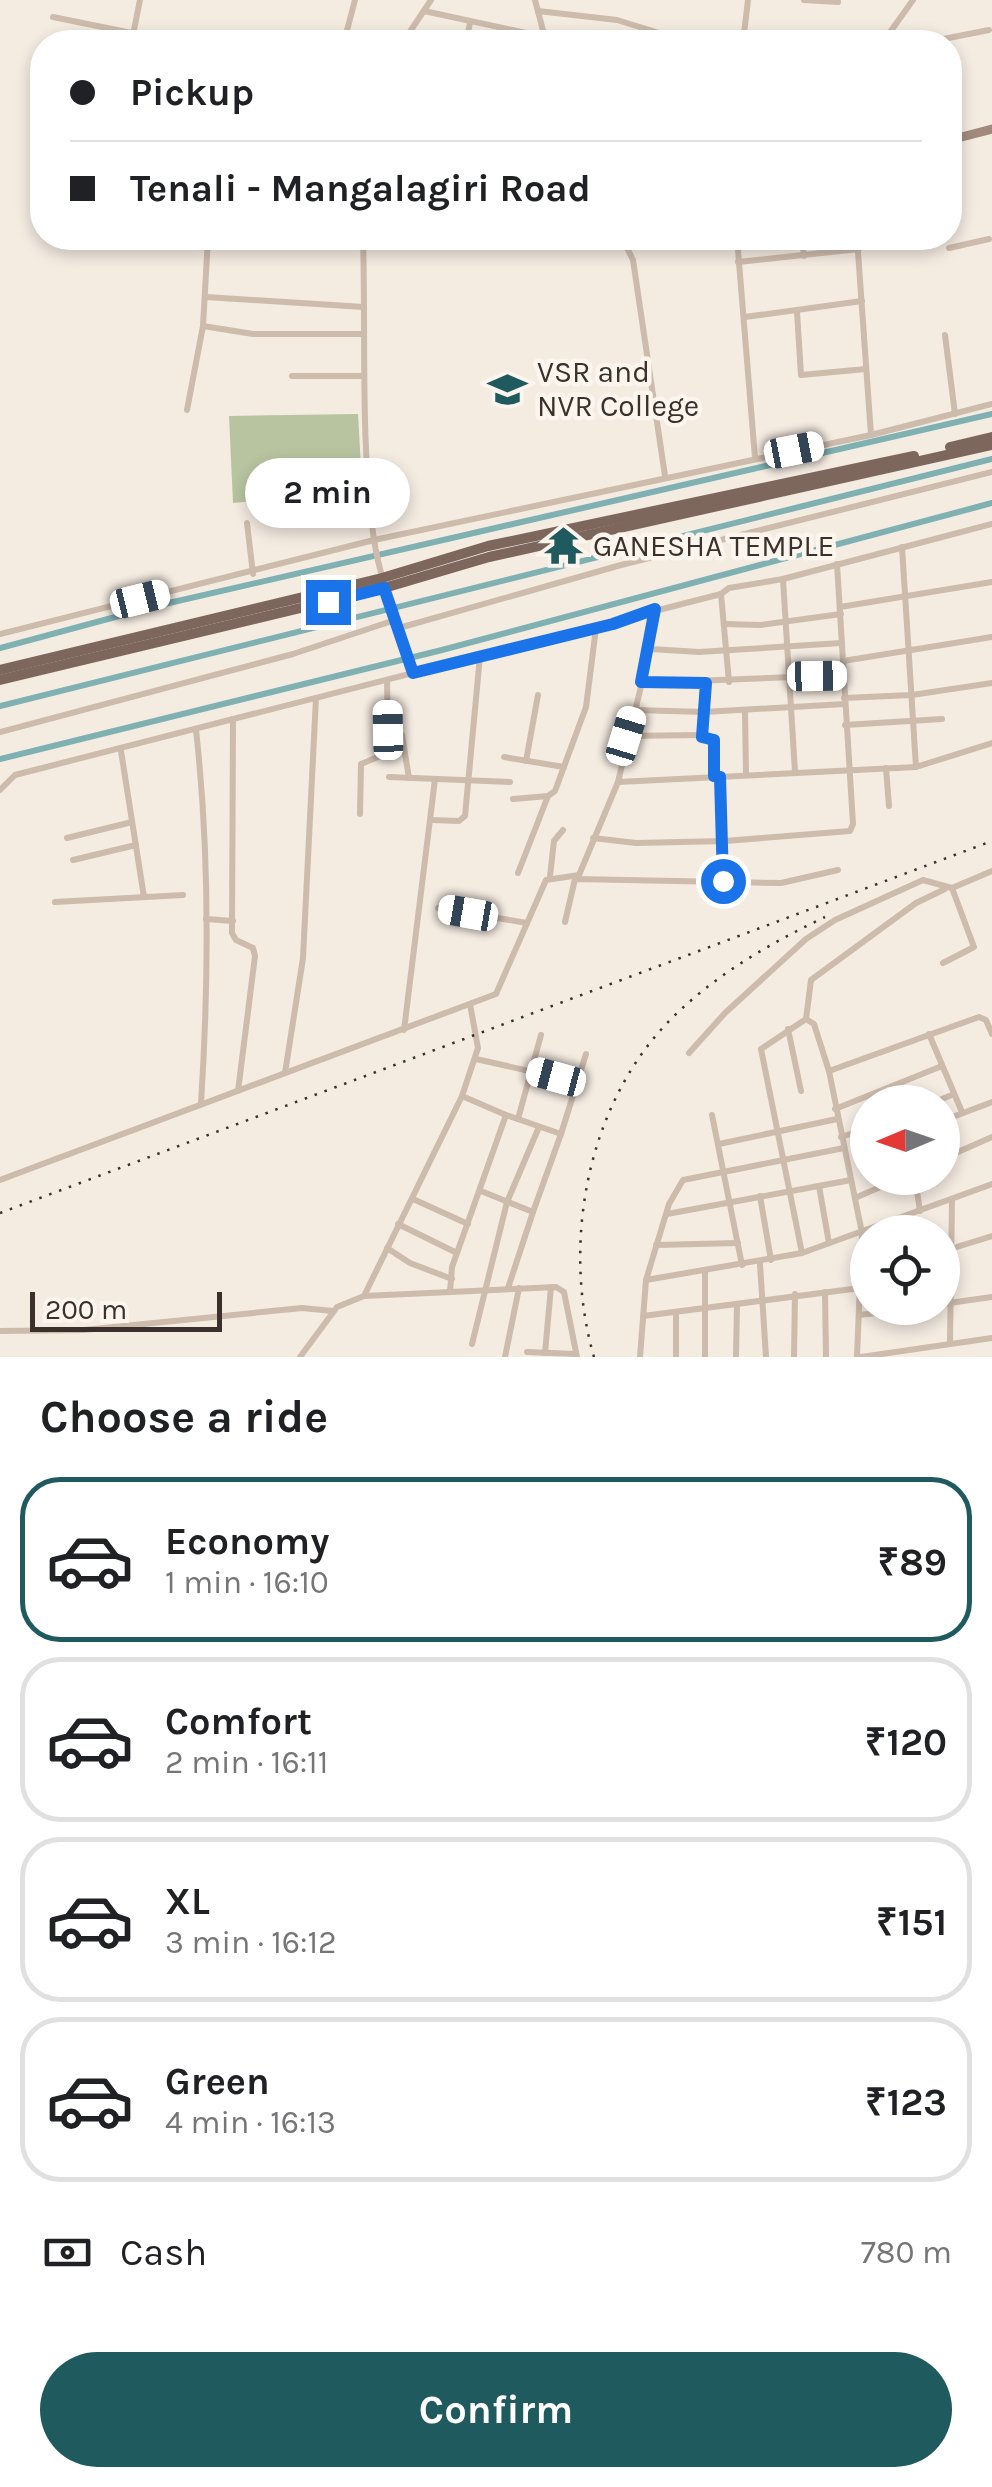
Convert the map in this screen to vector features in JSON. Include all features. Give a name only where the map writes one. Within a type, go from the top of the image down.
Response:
[{"type":"main road","points":[[0,680],[489,557],[992,441]]},
{"type":"main road","points":[[0,670],[383,583]]},
{"type":"street","points":[[133,30],[140,0]]},
{"type":"street","points":[[347,30],[355,0]]},
{"type":"street","points":[[411,30],[432,0]]},
{"type":"street","points":[[535,0],[543,30]]},
{"type":"street","points":[[744,30],[748,0]]},
{"type":"street","points":[[804,0],[838,2]]},
{"type":"street","points":[[893,30],[914,0]]},
{"type":"street","points":[[424,11],[498,30]]},
{"type":"street","points":[[538,11],[617,20],[648,30]]},
{"type":"street","points":[[53,17],[110,30]]},
{"type":"street","points":[[469,30],[470,24]]},
{"type":"street","points":[[962,35],[989,30]]},
{"type":"street","points":[[962,137],[992,130]]},
{"type":"street","points":[[962,245],[989,238]]},
{"type":"street","points":[[188,410],[203,326],[208,250]]},
{"type":"street","points":[[363,250],[364,376],[375,543],[383,583],[413,673]]},
{"type":"street","points":[[628,250],[633,260],[665,476]]},
{"type":"street","points":[[738,250],[755,458]]},
{"type":"street","points":[[803,250],[804,256]]},
{"type":"street","points":[[738,262],[859,250],[871,436]]},
{"type":"street","points":[[206,298],[364,307]]},
{"type":"street","points":[[745,317],[862,301]]},
{"type":"street","points":[[797,312],[801,376],[866,369]]},
{"type":"street","points":[[203,326],[253,334],[364,334]]},
{"type":"street","points":[[945,334],[955,414]]},
{"type":"street","points":[[292,376],[364,376]]},
{"type":"street","points":[[0,634],[375,543],[665,476],[871,436],[992,404]]},
{"type":"street","points":[[0,732],[293,654],[395,620],[992,472]]},
{"type":"street","points":[[247,523],[253,574]]},
{"type":"street","points":[[0,790],[15,774],[122,751],[596,628],[722,594],[729,588],[783,579],[992,524]]},
{"type":"street","points":[[902,547],[916,767]]},
{"type":"street","points":[[594,838],[636,842],[725,840],[850,831],[837,564]]},
{"type":"street","points":[[783,579],[790,647],[794,772]]},
{"type":"street","points":[[725,624],[788,621],[992,582]]},
{"type":"street","points":[[722,594],[729,682]]},
{"type":"street","points":[[566,922],[575,879],[618,782],[650,649],[655,609]]},
{"type":"street","points":[[518,873],[586,707],[596,628]]},
{"type":"street","points":[[843,661],[992,637]]},
{"type":"street","points":[[650,649],[727,651],[842,644]]},
{"type":"street","points":[[432,820],[464,819],[480,656]]},
{"type":"street","points":[[641,682],[706,683],[843,675]]},
{"type":"street","points":[[386,680],[388,730]]},
{"type":"street","points":[[702,735],[706,683]]},
{"type":"street","points":[[634,710],[704,712],[793,707],[992,683]]},
{"type":"street","points":[[526,760],[538,695]]},
{"type":"street","points":[[285,1074],[303,958],[316,698]]},
{"type":"street","points":[[745,710],[746,774]]},
{"type":"street","points":[[845,725],[942,718]]},
{"type":"street","points":[[233,720],[234,938],[253,948],[254,956],[238,1091]]},
{"type":"street","points":[[196,730],[209,980],[201,1104]]},
{"type":"street","points":[[360,814],[362,764],[378,758],[381,734],[388,730],[402,734],[409,778]]},
{"type":"street","points":[[626,736],[702,735],[714,740],[725,840],[723,881]]},
{"type":"street","points":[[618,782],[916,767],[992,743]]},
{"type":"street","points":[[122,751],[144,896]]},
{"type":"street","points":[[504,757],[564,767]]},
{"type":"street","points":[[886,768],[889,806]]},
{"type":"street","points":[[388,778],[510,782]]},
{"type":"street","points":[[404,1030],[435,778]]},
{"type":"street","points":[[514,798],[548,796]]},
{"type":"street","points":[[67,838],[132,822]]},
{"type":"street","points":[[0,1180],[496,994],[550,876],[554,841],[563,830]]},
{"type":"street","points":[[73,860],[136,845]]},
{"type":"street","points":[[550,876],[790,882],[838,870]]},
{"type":"street","points":[[806,1019],[811,980],[916,903],[992,871]]},
{"type":"street","points":[[689,1054],[725,1012],[806,939],[835,920],[923,880],[949,889],[974,947],[944,962]]},
{"type":"street","points":[[56,902],[183,895]]},
{"type":"street","points":[[438,908],[527,923]]},
{"type":"street","points":[[206,919],[233,922]]},
{"type":"street","points":[[364,1296],[462,1096],[476,1059],[470,1004]]},
{"type":"street","points":[[829,1070],[979,1017],[986,1020],[992,1034]]},
{"type":"street","points":[[802,1252],[760,1049],[806,1019]]},
{"type":"street","points":[[806,1019],[814,1024],[829,1070],[850,1175]]},
{"type":"street","points":[[788,1029],[801,1091]]},
{"type":"street","points":[[929,1034],[950,1085]]},
{"type":"street","points":[[518,1119],[541,1035]]},
{"type":"street","points":[[508,1288],[586,1054]]},
{"type":"street","points":[[476,1059],[578,1082]]},
{"type":"street","points":[[835,1109],[942,1066]]},
{"type":"street","points":[[462,1096],[561,1134]]},
{"type":"street","points":[[960,1108],[962,1112],[992,1102]]},
{"type":"street","points":[[712,1114],[742,1265]]},
{"type":"street","points":[[450,1292],[457,1253],[506,1115]]},
{"type":"street","points":[[718,1144],[838,1120]]},
{"type":"street","points":[[472,1344],[508,1202],[539,1127]]},
{"type":"street","points":[[841,1137],[850,1134]]},
{"type":"street","points":[[960,1151],[992,1137]]},
{"type":"street","points":[[640,1357],[646,1280],[667,1214],[684,1180],[844,1148]]},
{"type":"street","points":[[667,1214],[850,1180]]},
{"type":"street","points":[[910,1215],[992,1184]]},
{"type":"street","points":[[819,1186],[829,1244]]},
{"type":"street","points":[[481,1192],[533,1212]]},
{"type":"street","points":[[854,1195],[858,1215]]},
{"type":"street","points":[[854,1198],[859,1195]]},
{"type":"street","points":[[918,1195],[920,1212]]},
{"type":"street","points":[[760,1196],[771,1260]]},
{"type":"street","points":[[413,1199],[468,1224]]},
{"type":"street","points":[[951,1215],[952,1199]]},
{"type":"street","points":[[398,1224],[457,1253]]},
{"type":"street","points":[[960,1246],[992,1236]]},
{"type":"street","points":[[646,1280],[760,1263],[850,1237]]},
{"type":"street","points":[[656,1245],[738,1243]]},
{"type":"street","points":[[387,1248],[410,1263],[452,1279]]},
{"type":"street","points":[[760,1263],[766,1357]]},
{"type":"street","points":[[704,1270],[705,1357]]},
{"type":"street","points":[[300,1357],[341,1303],[364,1296],[508,1288],[551,1288],[564,1292],[577,1356],[527,1352]]},
{"type":"street","points":[[504,1357],[519,1288]]},
{"type":"street","points":[[545,1353],[551,1288]]},
{"type":"street","points":[[642,1316],[850,1289]]},
{"type":"street","points":[[825,1292],[826,1357]]},
{"type":"street","points":[[794,1357],[795,1294]]},
{"type":"street","points":[[960,1302],[992,1297]]},
{"type":"street","points":[[736,1357],[737,1304]]},
{"type":"street","points":[[0,1331],[84,1330],[302,1308],[334,1311]]},
{"type":"street","points":[[676,1314],[676,1357]]},
{"type":"street","points":[[859,1325],[859,1357],[992,1338]]},
{"type":"street","points":[[948,1325],[950,1343]]},
{"type":"green space","points":[[358,414],[363,502],[275,511],[273,499],[233,503],[229,416]]},
{"type":"waterway","points":[[0,648],[156,606],[992,414]]},
{"type":"waterway","points":[[0,706],[992,459]]},
{"type":"waterway","points":[[0,759],[442,650],[992,503]]},
{"type":"railway","points":[[0,1213],[992,841]]},
{"type":"railway","points":[[594,1357],[584,1313],[580,1268],[582,1222],[589,1176],[620,1090],[644,1051],[690,1001],[745,961],[825,917]]},
{"type":"place","name":"VSR and NVR College","points":[[507,389]]},
{"type":"place","name":"GANESHA TEMPLE","points":[[563,546]]},
{"type":"route","points":[[328,602],[384,588],[413,673],[613,624],[655,609],[641,682],[706,683],[702,737],[714,740],[714,776],[720,777],[725,840],[723,881]]}]
